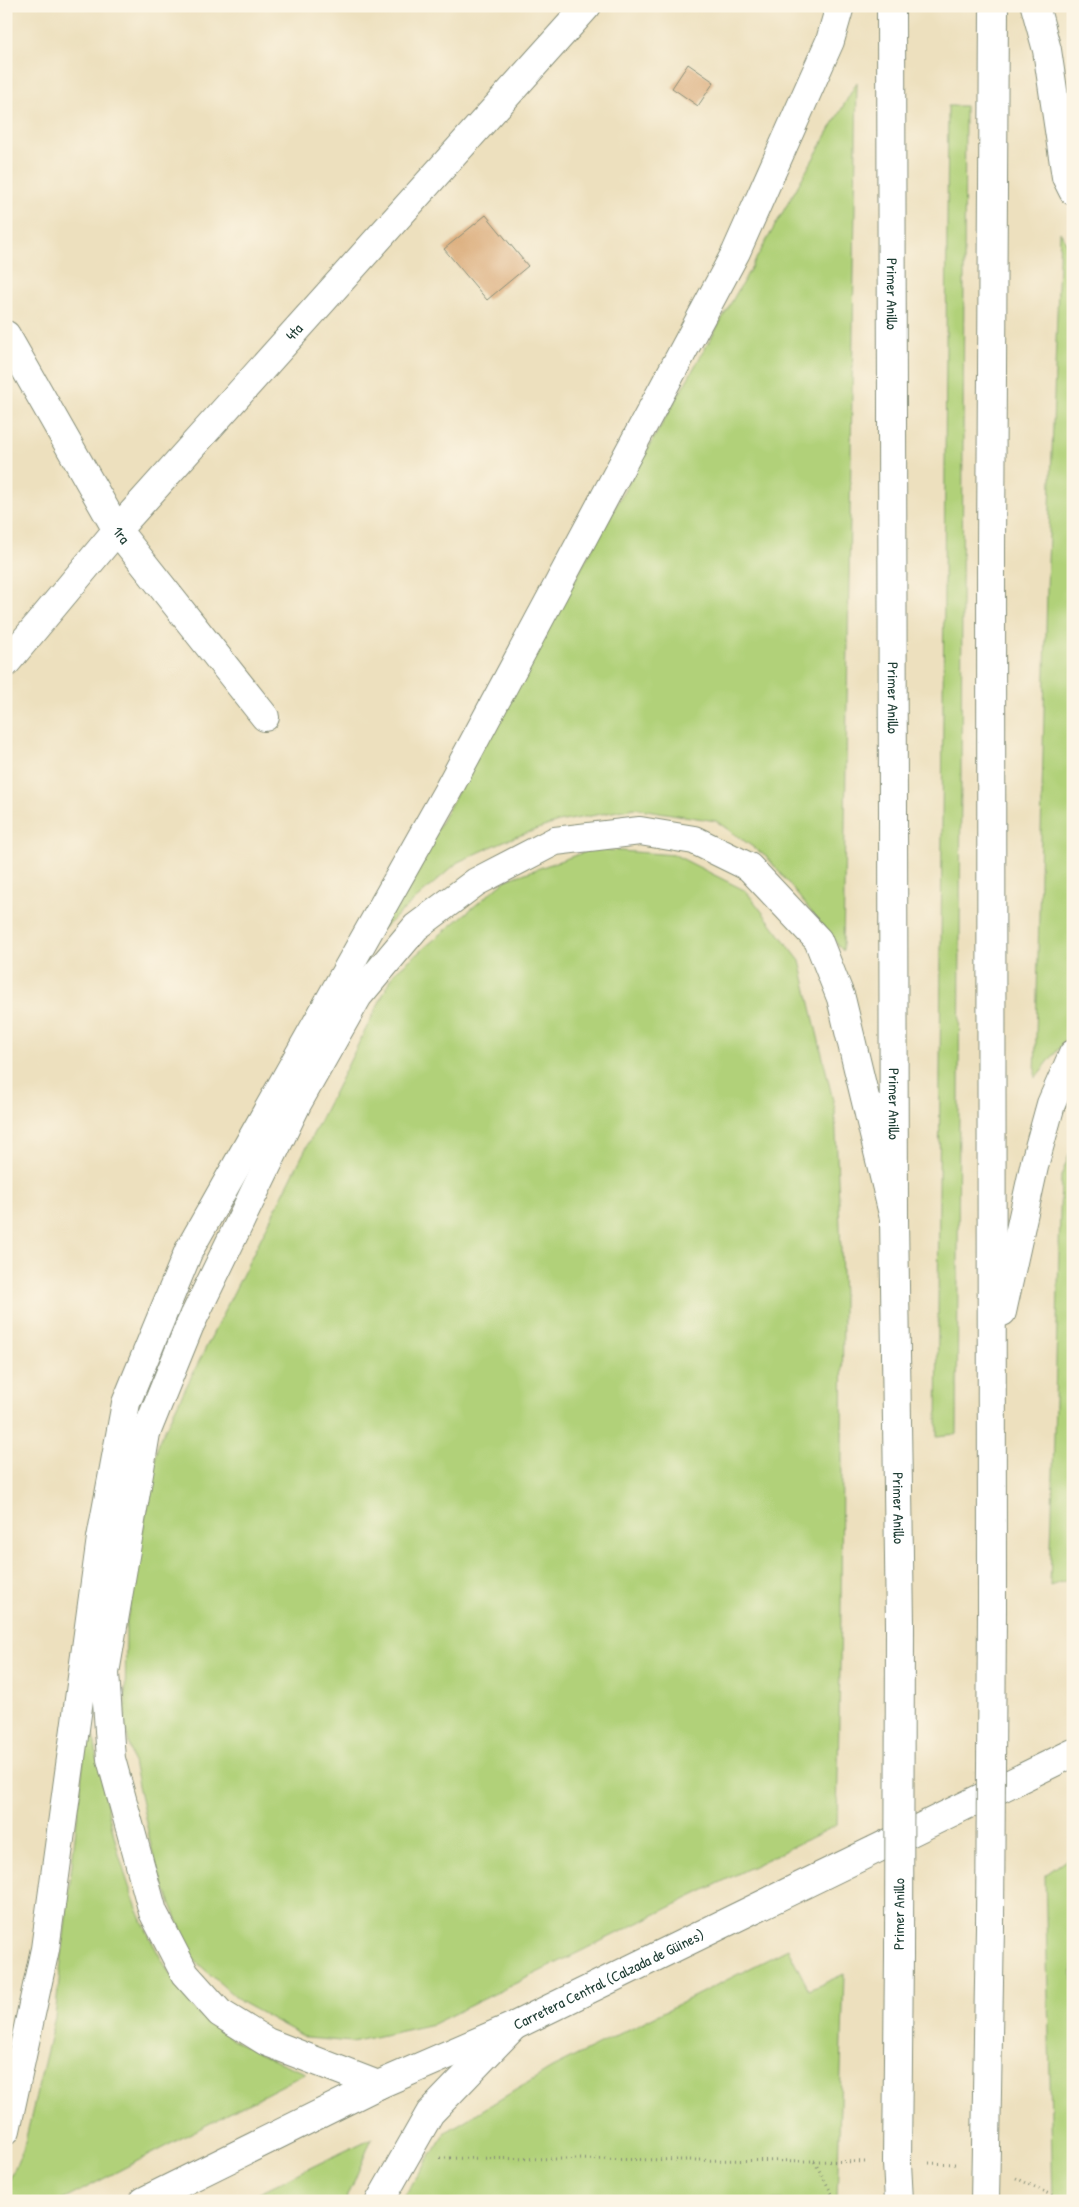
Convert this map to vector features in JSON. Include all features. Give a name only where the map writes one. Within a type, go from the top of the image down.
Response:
[{"type":"main road","name":"4ta","points":[[6,663],[118,530],[587,6]]},
{"type":"main road","points":[[6,2130],[45,1949],[101,1538],[126,1403],[189,1250],[447,792],[736,252],[830,41],[840,6]]},
{"type":"main road","name":"Primer Anillo","points":[[891,6],[894,1218],[900,1625],[900,1955],[897,2186]]},
{"type":"main road","points":[[986,2201],[992,1609],[991,552],[994,6]]},
{"type":"main road","points":[[1035,6],[1047,50],[1066,177],[1073,191]]},
{"type":"main road","name":"1ra","points":[[6,335],[118,530],[265,717]]},
{"type":"main road","points":[[378,2086],[267,2042],[220,2013],[185,1974],[153,1912],[111,1759],[105,1673],[146,1433],[189,1327],[298,1102],[358,996],[416,927],[476,882],[556,841],[640,831],[694,840],[749,867],[818,940],[841,998],[894,1218]]},
{"type":"main road","points":[[991,1362],[1035,1162],[1051,1104],[1073,1054]]},
{"type":"main road","name":"Carretera Central (Calzada de Güines)","points":[[144,2201],[378,2086],[514,2026],[1073,1754]]},
{"type":"main road","points":[[380,2201],[430,2113],[514,2026]]},
{"type":"path","points":[[404,2158],[814,2160],[897,2186],[987,2164],[1065,2201]]},
{"type":"path","points":[[814,2160],[836,2201]]},
{"type":"green space","points":[[857,82],[843,951],[767,857],[716,821],[634,808],[558,822],[504,841],[458,862],[382,929],[634,473]]},
{"type":"green space","points":[[948,106],[965,106],[957,1434],[937,1436]]},
{"type":"green space","points":[[1060,232],[1073,253],[1073,1031],[1035,1078],[1047,590]]},
{"type":"green space","points":[[593,849],[675,855],[746,891],[800,961],[835,1109],[843,1297],[841,1612],[837,1825],[433,2024],[352,2042],[307,2038],[241,2002],[193,1959],[155,1864],[125,1725],[126,1626],[158,1443],[394,973],[506,880]]},
{"type":"green space","points":[[1073,1145],[1073,1578],[1050,1586],[1061,1176]]},
{"type":"green space","points":[[89,1710],[102,1782],[119,1855],[130,1890],[160,1957],[192,2006],[212,2025],[250,2049],[306,2073],[61,2201],[6,2201],[6,2187],[23,2150],[55,2017]]},
{"type":"green space","points":[[1073,1855],[1073,2201],[1053,2201],[1045,1875]]},
{"type":"green space","points":[[788,1949],[809,1990],[844,1974],[837,2201],[401,2201],[446,2132],[552,2068]]},
{"type":"green space","points":[[372,2138],[346,2201],[241,2201]]},
{"type":"building","points":[[688,64],[714,82],[698,106],[672,88]]},
{"type":"building","points":[[486,215],[528,266],[487,300],[444,249]]}]
